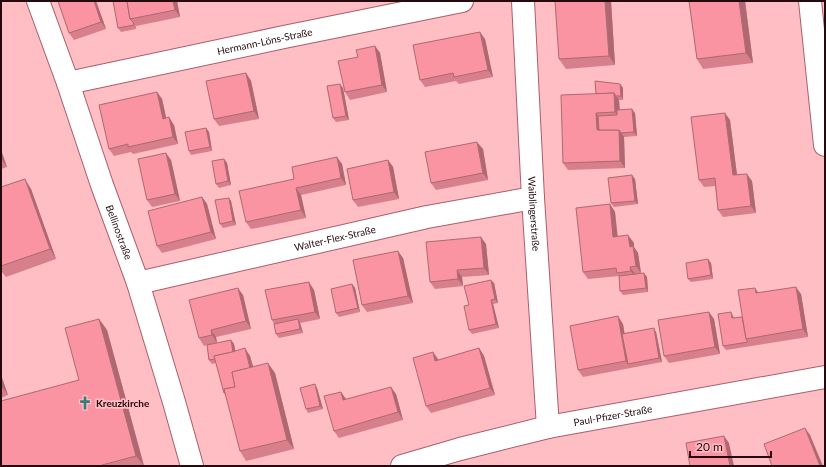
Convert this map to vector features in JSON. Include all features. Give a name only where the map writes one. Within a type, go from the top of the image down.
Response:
[{"type":"street","name":"Bellinostraße","points":[[38,1],[138,284],[192,466]]},
{"type":"street","name":"Hermann-Löns-Straße","points":[[68,84],[284,37],[462,1]]},
{"type":"street","name":"Waiblingerstraße","points":[[523,1],[533,198],[548,427]]},
{"type":"street","points":[[815,9],[825,145]]},
{"type":"street","name":"Walter-Flex-Straße","points":[[138,284],[427,217],[533,198]]},
{"type":"street","name":"Paul-Pfizer-Straße","points":[[402,466],[460,449],[548,427],[825,377]]},
{"type":"building","points":[[58,1],[94,1],[101,22],[69,33]]},
{"type":"building","points":[[113,1],[127,1],[130,19],[134,25],[118,28]]},
{"type":"building","points":[[127,1],[173,1],[175,10],[130,19]]},
{"type":"building","points":[[555,1],[605,1],[609,56],[559,59]]},
{"type":"building","points":[[689,1],[739,1],[746,53],[697,59]]},
{"type":"building","points":[[480,32],[488,70],[454,77],[453,73],[420,80],[413,45]]},
{"type":"building","points":[[375,46],[382,85],[345,92],[338,61],[358,57],[356,50]]},
{"type":"building","points":[[246,73],[254,111],[214,119],[206,81]]},
{"type":"building","points":[[595,81],[620,84],[621,96],[616,96],[614,93],[596,94]]},
{"type":"building","points":[[340,84],[346,116],[333,118],[327,86]]},
{"type":"building","points":[[157,92],[163,119],[169,117],[173,137],[128,147],[128,144],[109,149],[99,105]]},
{"type":"building","points":[[614,93],[615,112],[596,113],[597,130],[619,130],[620,161],[563,163],[561,95]]},
{"type":"building","points":[[632,109],[634,132],[621,133],[619,130],[599,130],[598,116],[617,115],[617,110]]},
{"type":"building","points":[[725,113],[733,175],[747,174],[751,206],[718,210],[715,178],[699,180],[691,117]]},
{"type":"building","points":[[206,128],[210,147],[189,151],[185,132]]},
{"type":"building","points":[[477,142],[483,173],[431,183],[425,152]]},
{"type":"building","points":[[166,153],[175,194],[147,200],[138,159]]},
{"type":"building","points":[[337,157],[341,178],[296,188],[301,210],[246,222],[239,191],[294,179],[292,167]]},
{"type":"building","points":[[224,159],[228,181],[216,184],[212,161]]},
{"type":"building","points":[[388,160],[394,192],[353,200],[347,169]]},
{"type":"building","points":[[632,175],[635,201],[611,203],[608,178]]},
{"type":"building","points":[[25,179],[50,249],[1,266],[1,187]]},
{"type":"building","points":[[202,197],[211,232],[157,246],[148,211]]},
{"type":"building","points":[[229,198],[233,221],[220,224],[215,200]]},
{"type":"building","points":[[610,204],[613,237],[628,235],[630,247],[633,246],[636,266],[630,267],[631,271],[617,273],[616,268],[583,272],[576,208]]},
{"type":"building","points":[[481,237],[484,268],[457,270],[458,279],[430,282],[426,242]]},
{"type":"building","points":[[398,251],[408,296],[362,305],[353,260]]},
{"type":"building","points":[[708,259],[711,275],[688,279],[686,263]]},
{"type":"building","points":[[644,273],[646,288],[620,291],[619,276]]},
{"type":"building","points":[[491,280],[495,299],[491,300],[496,324],[469,330],[464,306],[469,305],[464,286]]},
{"type":"building","points":[[309,282],[315,312],[272,320],[265,290]]},
{"type":"building","points":[[352,284],[358,308],[336,313],[331,289]]},
{"type":"building","points":[[796,287],[803,329],[746,339],[738,290],[755,288],[756,293]]},
{"type":"building","points":[[238,288],[246,321],[211,330],[212,335],[199,338],[189,300]]},
{"type":"building","points":[[709,312],[715,347],[664,356],[658,320]]},
{"type":"building","points":[[731,312],[732,318],[742,317],[746,339],[748,342],[723,346],[718,314]]},
{"type":"building","points":[[618,316],[626,361],[578,370],[570,326]]},
{"type":"building","name":"Kreuzkirche","points":[[99,319],[136,456],[102,466],[1,466],[1,401],[79,380],[65,328]]},
{"type":"building","points":[[298,319],[300,329],[276,334],[274,324]]},
{"type":"building","points":[[654,328],[659,358],[628,364],[622,334]]},
{"type":"building","points":[[231,340],[233,352],[214,356],[215,359],[209,360],[207,345]]},
{"type":"building","points":[[245,348],[250,368],[232,372],[235,387],[224,389],[224,393],[214,356]]},
{"type":"building","points":[[479,348],[490,388],[426,406],[413,358],[433,352],[435,361]]},
{"type":"building","points":[[268,363],[287,440],[240,451],[224,389],[235,387],[232,372]]},
{"type":"building","points":[[315,384],[320,406],[306,409],[300,388]]},
{"type":"building","points":[[391,387],[398,412],[334,431],[324,396],[341,392],[343,400]]},
{"type":"building","points":[[805,428],[820,466],[772,466],[764,444]]},
{"type":"building","points":[[724,436],[730,466],[690,466],[686,443]]},
{"type":"place","name":"Kreuzkirche","points":[[85,403]]}]
